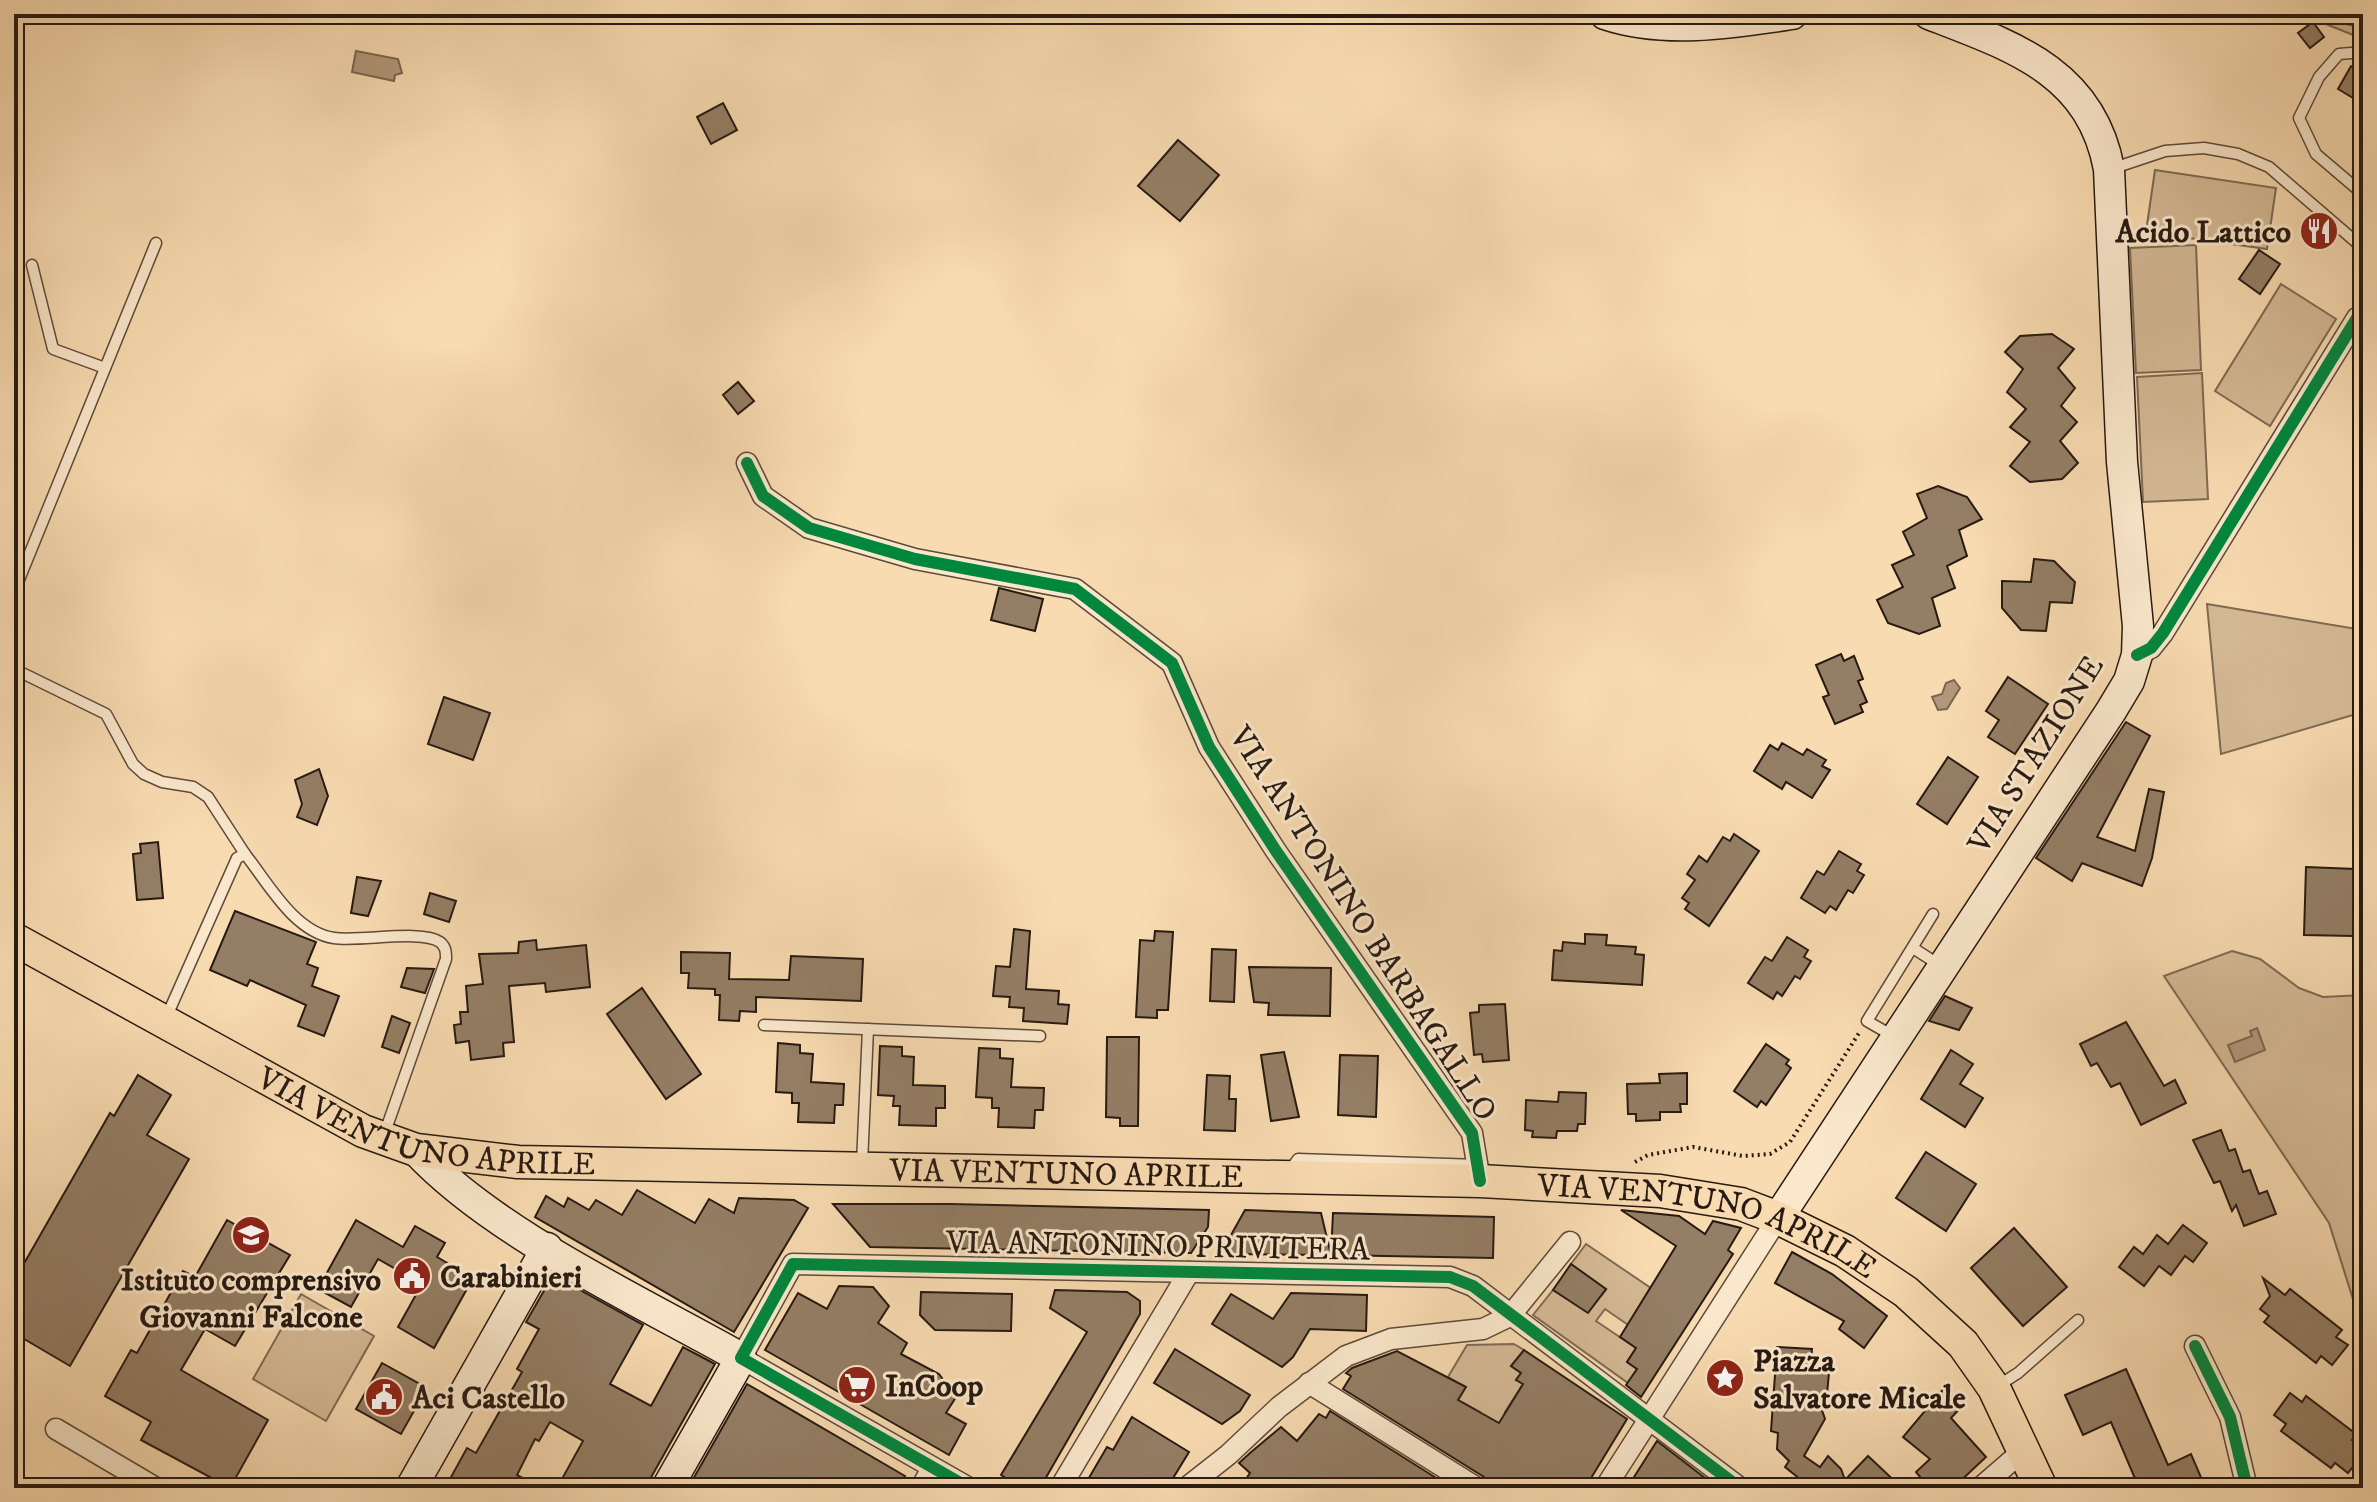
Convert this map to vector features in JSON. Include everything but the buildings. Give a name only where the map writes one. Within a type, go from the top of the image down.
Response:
[{"type":"main road","points":[[1605,14],[1653,24],[1728,24],[1792,14]]},
{"type":"main road","name":"VIA STAZIONE","points":[[1778,1218],[1894,1037],[2111,711],[2129,681],[2137,655],[2138,626],[2122,462],[2109,169],[2103,136],[2061,78],[2013,46],[1929,14]]},
{"type":"main road","name":"VIA VENTUNO APRILE","points":[[14,939],[363,1131],[416,1150],[518,1162],[1284,1177],[1479,1173],[1698,1195],[1741,1204],[1778,1218],[1845,1251],[1906,1292],[1963,1344],[1994,1388],[2041,1488]]},
{"type":"main road","points":[[416,1150],[445,1181],[547,1248],[741,1358],[667,1488]]},
{"type":"main road","points":[[411,1488],[547,1248]]},
{"type":"street","points":[[2137,655],[2151,648],[2163,633],[2357,318]]},
{"type":"street","name":"VIA ANTONINO BARBAGALLO","points":[[747,463],[763,496],[809,528],[915,559],[1075,589],[1172,663],[1209,747],[1276,851],[1472,1133],[1479,1173]]},
{"type":"street","points":[[1605,1488],[1778,1218]]},
{"type":"street","points":[[1186,1488],[1309,1383],[1346,1356],[1391,1339],[1483,1329],[1510,1316],[1570,1242]]},
{"type":"street","name":"VIA ANTONINO PRIVITERA","points":[[741,1358],[793,1264],[1450,1277],[1473,1286],[1740,1488]]},
{"type":"street","points":[[1060,1488],[1189,1272]]},
{"type":"street","points":[[2195,1346],[2230,1417],[2247,1488]]},
{"type":"street","points":[[741,1358],[969,1488]]},
{"type":"street","points":[[1309,1383],[1477,1488]]},
{"type":"street","points":[[67,1430],[156,1488]]},
{"type":"street","points":[[1980,1488],[2025,1449]]},
{"type":"street","points":[[921,1488],[932,1468]]},
{"type":"lane","points":[[2363,52],[2339,54],[2319,77],[2299,118],[2316,154],[2363,194]]},
{"type":"lane","points":[[2109,169],[2165,151],[2204,148],[2238,154],[2269,167],[2363,248]]},
{"type":"lane","points":[[14,592],[156,243]]},
{"type":"lane","points":[[32,265],[53,349],[105,368]]},
{"type":"lane","points":[[14,669],[106,714],[133,764],[144,774],[162,782],[193,787],[208,797],[245,854],[308,929],[348,940],[422,937],[439,941],[445,948],[446,959],[383,1138]]},
{"type":"lane","points":[[164,1022],[237,858],[245,854]]},
{"type":"lane","points":[[1894,1037],[1867,1021],[1933,914]]},
{"type":"lane","points":[[1913,948],[1941,966]]},
{"type":"lane","points":[[764,1025],[1040,1036]]},
{"type":"lane","points":[[862,1167],[868,1029]]},
{"type":"lane","points":[[1994,1388],[2018,1373],[2078,1320]]},
{"type":"path","points":[[1627,1167],[1648,1155],[1693,1147],[1743,1156],[1770,1154],[1790,1142],[1867,1021]]},
{"type":"shaded area","points":[[2301,14],[2363,28],[2363,39]]},
{"type":"shaded area","points":[[356,51],[398,59],[402,73],[395,75],[394,81],[352,72]]},
{"type":"shaded area","points":[[2155,170],[2276,188],[2267,249],[2146,232]]},
{"type":"shaded area","points":[[2196,245],[2201,370],[2136,373],[2130,248]]},
{"type":"shaded area","points":[[2281,284],[2336,319],[2270,426],[2215,391]]},
{"type":"shaded area","points":[[2202,373],[2208,499],[2143,502],[2137,377]]},
{"type":"shaded area","points":[[2207,604],[2363,630],[2363,712],[2221,754]]},
{"type":"shaded area","points":[[1954,680],[1960,688],[1947,709],[1938,710],[1932,697],[1942,694],[1946,683]]},
{"type":"shaded area","points":[[2232,951],[2260,959],[2299,988],[2323,997],[2363,995],[2363,1331],[2329,1223],[2164,976]]},
{"type":"shaded area","points":[[2257,1028],[2265,1050],[2235,1062],[2228,1045],[2252,1036],[2250,1031]]},
{"type":"shaded area","points":[[1586,1244],[1664,1297],[1634,1329],[1605,1309],[1596,1321],[1636,1348],[1627,1362],[1637,1369],[1628,1383],[1533,1315],[1553,1290],[1588,1312],[1606,1290],[1571,1264]]},
{"type":"shaded area","points":[[301,1294],[374,1336],[326,1421],[253,1379]]},
{"type":"shaded area","points":[[1514,1344],[1524,1350],[1511,1366],[1521,1373],[1516,1380],[1523,1384],[1505,1412],[1502,1441],[1480,1412],[1458,1400],[1465,1387],[1448,1377],[1467,1345]]},
{"type":"railway","points":[[2344,14],[2363,19]]},
{"type":"cycle path","points":[[2137,655],[2151,648],[2163,633],[2357,318]]},
{"type":"cycle path","points":[[747,463],[763,496],[809,528],[915,559],[1075,589],[1172,663],[1209,747],[1276,851],[1472,1133],[1480,1181]]},
{"type":"cycle path","points":[[969,1488],[741,1358],[793,1264],[1450,1277],[1473,1286],[1740,1488]]},
{"type":"cycle path","points":[[2195,1346],[2230,1417],[2247,1488]]},
{"type":"place","name":"Acido Lattico","points":[[2319,231]]},
{"type":"place","name":"Istituto comprensivo Giovanni Falcone","points":[[251,1235]]},
{"type":"place","name":"Carabinieri","points":[[412,1276]]},
{"type":"place","name":"Piazza Salvatore Micale","points":[[1725,1378]]},
{"type":"place","name":"InCoop","points":[[857,1385]]},
{"type":"place","name":"Aci Castello","points":[[384,1397]]}]
